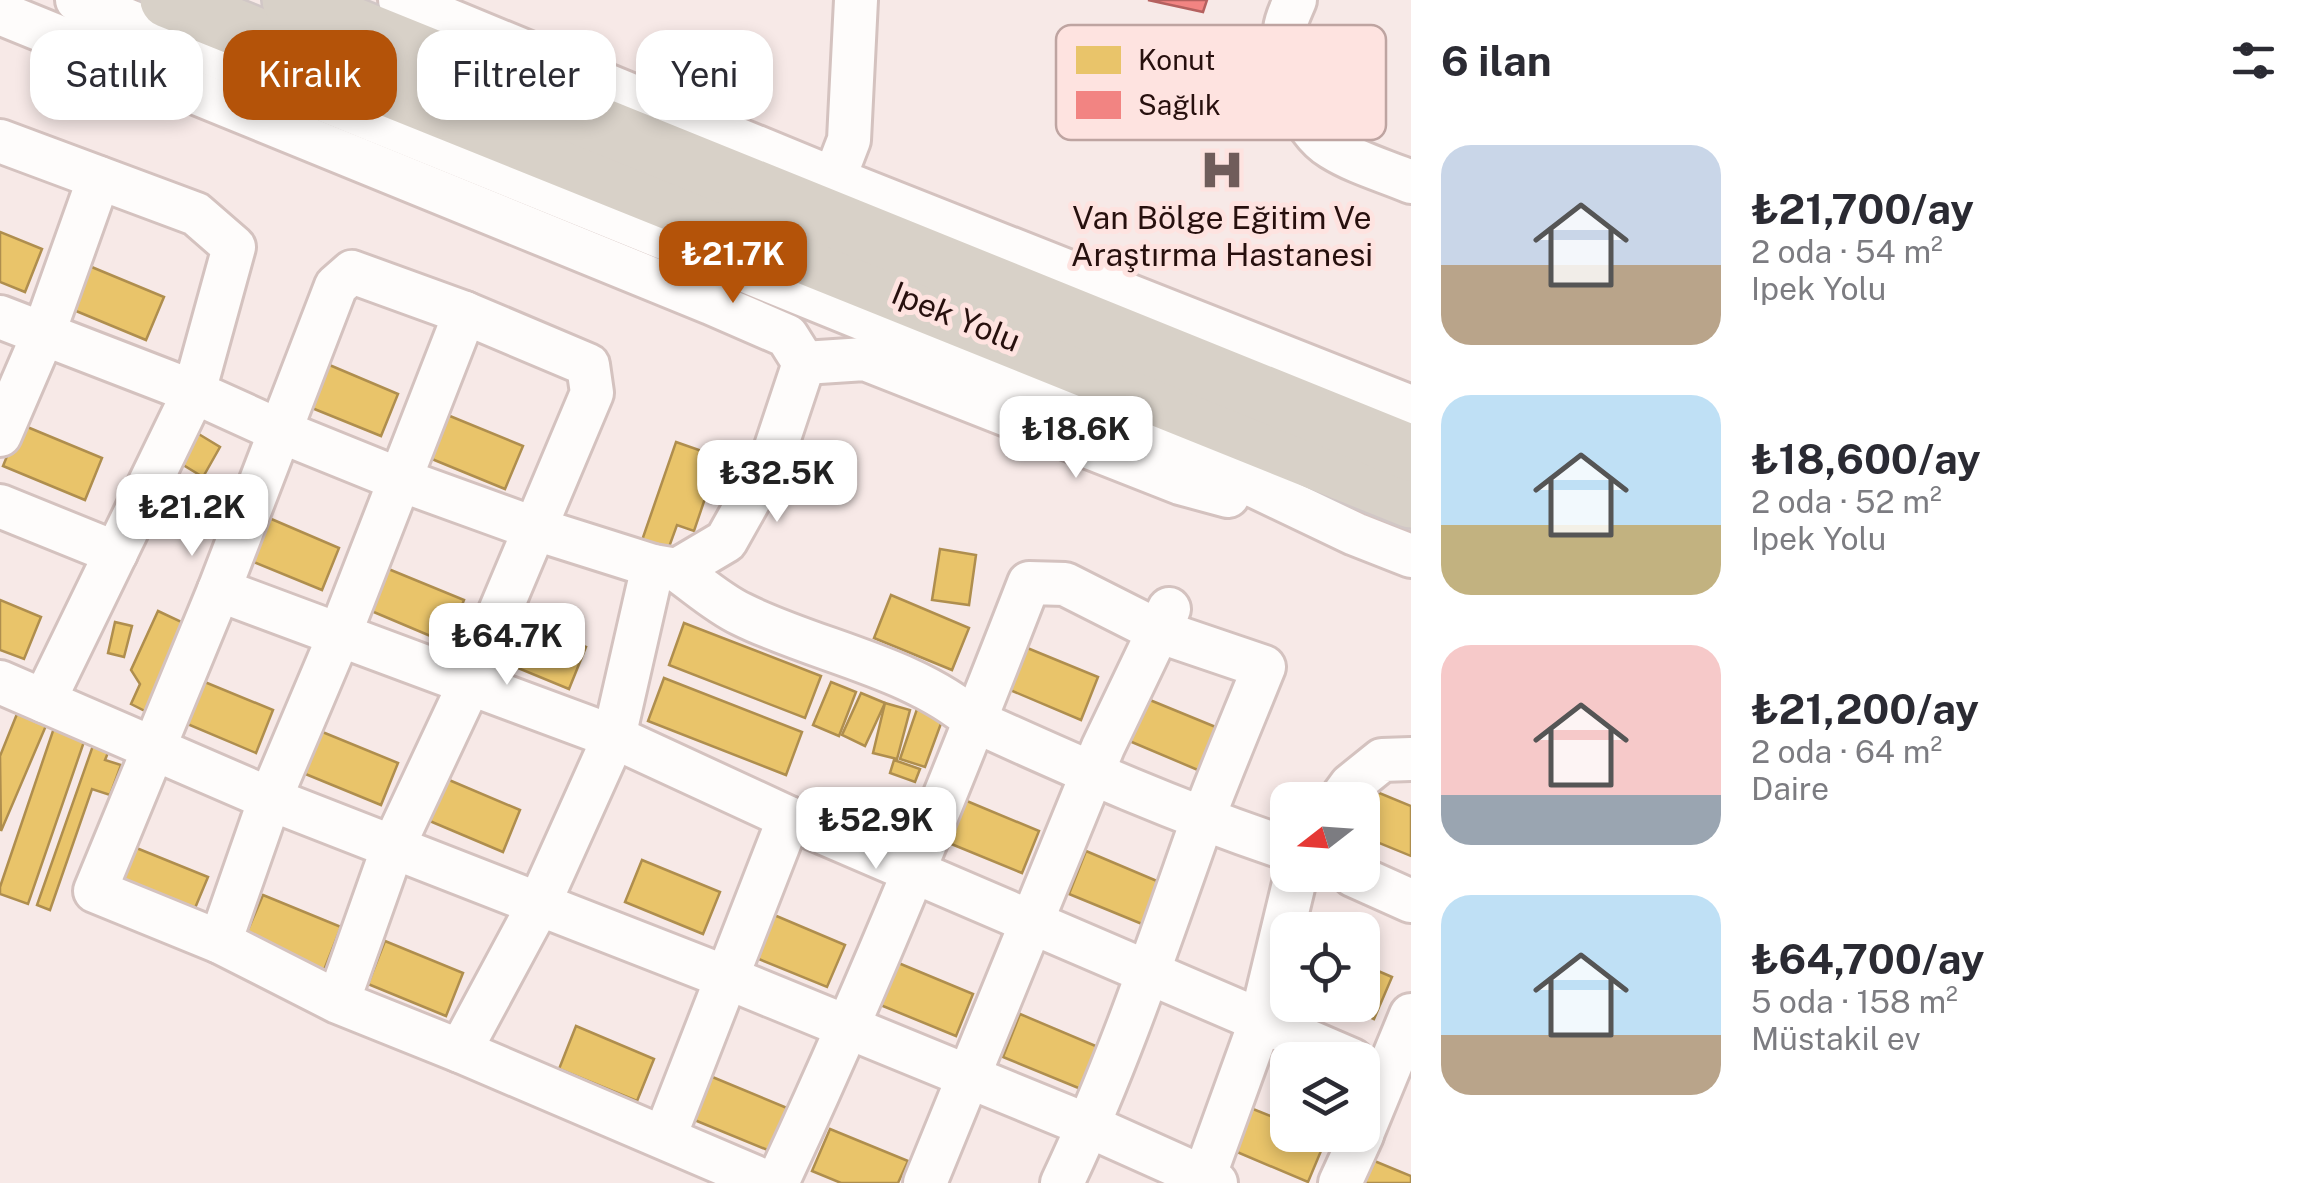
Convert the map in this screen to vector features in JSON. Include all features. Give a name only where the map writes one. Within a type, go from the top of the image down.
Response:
[{"type":"highway","name":"Ipek Yolu","points":[[168,0],[1411,500]]},
{"type":"highway","name":"Ipek Yolu","points":[[290,0],[1411,453]]},
{"type":"street","points":[[77,0],[1138,430],[1355,534],[1411,556]]},
{"type":"street","points":[[400,0],[834,179],[1411,407]]},
{"type":"street","points":[[834,179],[848,140],[856,0]]},
{"type":"street","points":[[1285,25],[1295,0]]},
{"type":"street","points":[[0,14],[787,336],[804,364],[772,459],[726,541],[665,568],[614,737],[538,906],[460,1052]]},
{"type":"street","points":[[1323,140],[1330,147],[1411,182]]},
{"type":"street","points":[[0,141],[196,214],[234,247],[194,392],[44,701]]},
{"type":"street","points":[[0,435],[43,334],[99,178]]},
{"type":"street","points":[[338,1002],[393,846],[469,685],[592,393],[588,365],[465,313],[352,272],[336,286],[282,432],[96,891],[220,942],[338,1002],[666,1136],[769,1183]]},
{"type":"street","points":[[220,942],[270,799],[339,636],[465,313]]},
{"type":"street","points":[[0,317],[194,392],[398,479],[536,529],[665,568],[739,614],[896,675],[975,721],[1092,774],[1270,843]]},
{"type":"street","points":[[804,364],[865,359],[1180,482],[1355,534]]},
{"type":"street","points":[[0,506],[116,553]]},
{"type":"street","points":[[777,1183],[916,870],[1029,583],[1065,584],[1164,619],[1264,667],[1203,820],[1149,974],[1089,1126],[1062,1183]]},
{"type":"street","points":[[219,590],[614,737],[789,818],[1311,1042]]},
{"type":"street","points":[[925,1183],[1092,774],[1164,619]]},
{"type":"street","points":[[0,682],[270,799],[728,978],[1089,1126],[1207,1181],[1261,1020],[1292,892]]},
{"type":"street","points":[[1355,782],[1382,760],[1411,759]]},
{"type":"street","points":[[666,1136],[789,818]]},
{"type":"street","points":[[1380,887],[1411,901]]},
{"type":"street","points":[[1380,1070],[1411,1015]]},
{"type":"street","points":[[1340,1183],[1354,1152]]},
{"type":"building: Konut","points":[[0,232],[42,249],[25,292],[0,282]]},
{"type":"building: Konut","points":[[82,263],[164,297],[146,340],[64,306]]},
{"type":"building: Konut","points":[[320,361],[398,394],[381,436],[302,404]]},
{"type":"building: Konut","points":[[445,414],[523,446],[505,489],[427,457]]},
{"type":"building: Konut","points":[[20,424],[102,458],[85,500],[3,466]]},
{"type":"building: Konut","points":[[197,433],[220,447],[203,477],[180,463]]},
{"type":"building: Konut","points":[[676,442],[719,457],[694,531],[677,525],[665,558],[639,549]]},
{"type":"building: Konut","points":[[262,515],[339,548],[322,590],[244,558]]},
{"type":"building: Konut","points":[[940,549],[976,555],[969,605],[932,600]]},
{"type":"building: Konut","points":[[386,568],[464,600],[447,643],[369,610]]},
{"type":"building: Konut","points":[[891,595],[969,628],[952,670],[874,638]]},
{"type":"building: Konut","points":[[0,600],[41,617],[24,659],[0,650]]},
{"type":"building: Konut","points":[[158,611],[188,625],[147,712],[131,704],[140,684],[131,670]]},
{"type":"building: Konut","points":[[508,614],[586,647],[569,689],[491,657]]},
{"type":"building: Konut","points":[[115,622],[132,626],[124,657],[108,653]]},
{"type":"building: Konut","points":[[684,623],[821,676],[805,718],[669,665]]},
{"type":"building: Konut","points":[[1020,645],[1098,677],[1081,720],[1003,687]]},
{"type":"building: Konut","points":[[195,678],[273,710],[256,753],[178,720]]},
{"type":"building: Konut","points":[[664,678],[802,732],[786,775],[648,721]]},
{"type":"building: Konut","points":[[831,682],[856,692],[839,736],[813,725]]},
{"type":"building: Konut","points":[[861,693],[885,703],[865,746],[842,735]]},
{"type":"building: Konut","points":[[1145,698],[1223,730],[1205,773],[1127,740]]},
{"type":"building: Konut","points":[[885,703],[910,710],[897,759],[873,753]]},
{"type":"building: Konut","points":[[19,709],[48,721],[1,831],[0,756]]},
{"type":"building: Konut","points":[[917,709],[943,718],[925,767],[900,759]]},
{"type":"building: Konut","points":[[56,722],[87,733],[28,904],[0,894],[0,887]]},
{"type":"building: Konut","points":[[320,731],[398,763],[381,805],[303,773]]},
{"type":"building: Konut","points":[[96,737],[112,743],[105,760],[121,765],[110,795],[92,789],[50,910],[37,905]]},
{"type":"building: Konut","points":[[894,760],[920,769],[915,782],[890,773]]},
{"type":"building: Konut","points":[[442,777],[520,810],[503,852],[425,819]]},
{"type":"building: Konut","points":[[1380,793],[1411,806],[1411,856],[1380,843]]},
{"type":"building: Konut","points":[[873,797],[905,813],[892,838],[860,822]]},
{"type":"building: Konut","points":[[962,799],[1039,831],[1022,873],[944,841]]},
{"type":"building: Konut","points":[[129,845],[208,877],[190,920],[112,887]]},
{"type":"building: Konut","points":[[1086,851],[1164,884],[1147,926],[1069,894]]},
{"type":"building: Konut","points":[[642,860],[720,892],[703,934],[625,902]]},
{"type":"building: Konut","points":[[263,895],[341,927],[324,970],[245,937]]},
{"type":"building: Konut","points":[[767,912],[845,945],[827,987],[749,955]]},
{"type":"building: Konut","points":[[385,941],[463,973],[446,1016],[368,984]]},
{"type":"building: Konut","points":[[896,962],[973,994],[956,1036],[878,1004]]},
{"type":"building: Konut","points":[[1380,972],[1392,977],[1380,1005]]},
{"type":"building: Konut","points":[[1020,1014],[1098,1047],[1081,1089],[1003,1057]]},
{"type":"building: Konut","points":[[576,1026],[654,1059],[637,1101],[559,1069]]},
{"type":"building: Konut","points":[[710,1076],[787,1108],[770,1151],[692,1119]]},
{"type":"building: Konut","points":[[1248,1107],[1270,1116],[1270,1152],[1321,1152],[1308,1182],[1230,1149]]},
{"type":"building: Konut","points":[[830,1129],[908,1161],[898,1183],[841,1183],[812,1171]]},
{"type":"building: Konut","points":[[1372,1160],[1411,1176],[1411,1183],[1362,1183]]},
{"type":"building: Sağlık","points":[[1148,0],[1207,0],[1203,12]]},
{"type":"place","name":"Van Bölge Eğitim Ve Araştırma Hastanesi","points":[[1222,170]]}]
